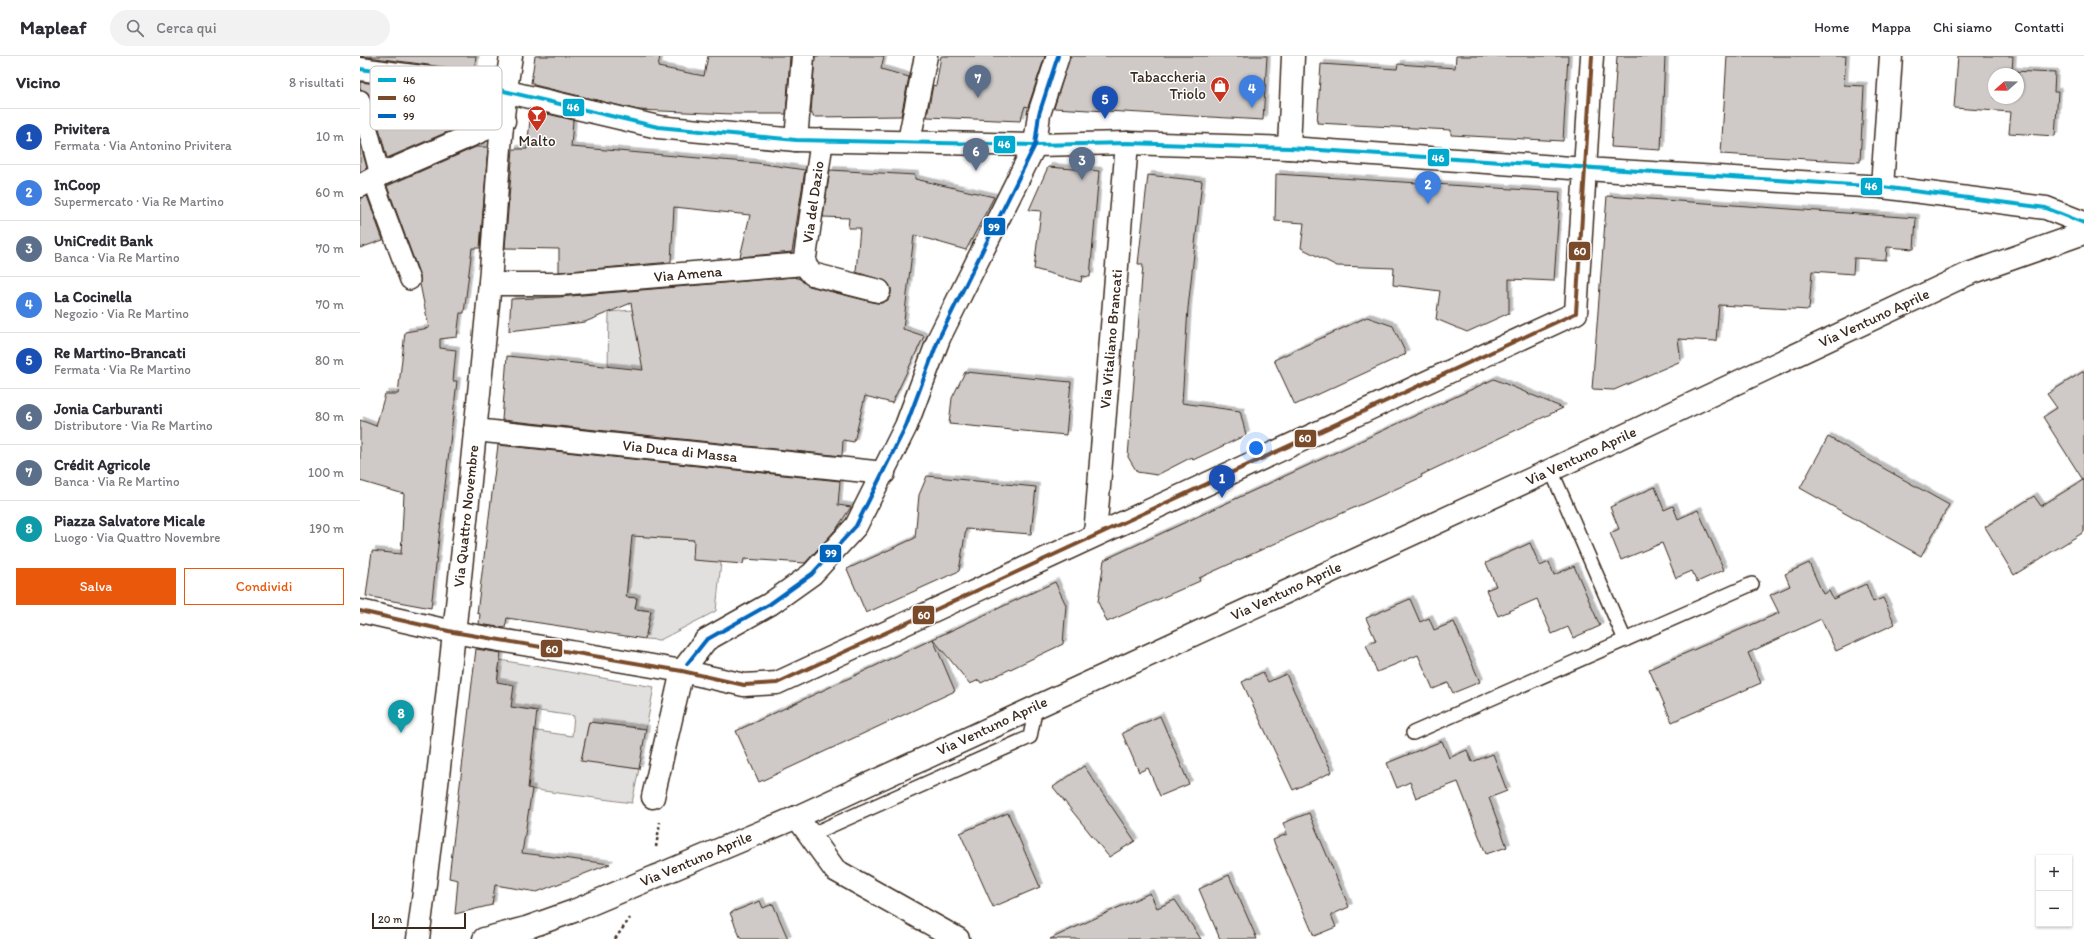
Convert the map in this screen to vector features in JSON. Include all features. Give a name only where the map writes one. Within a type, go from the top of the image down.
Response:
[{"type":"street","name":"Via Quattro Novembre","points":[[418,939],[475,430],[490,284],[504,121],[505,91],[511,56]]},
{"type":"street","points":[[796,140],[803,56]]},
{"type":"street","points":[[909,141],[926,56]]},
{"type":"street","points":[[653,797],[682,671],[706,640],[770,604],[812,574],[856,526],[884,473],[906,426],[939,338],[1036,145],[1039,114],[1058,56]]},
{"type":"street","points":[[1289,148],[1293,56]]},
{"type":"street","points":[[360,611],[453,632],[682,671],[744,685],[777,683],[1576,313],[1592,56]]},
{"type":"street","points":[[1882,187],[1890,56]]},
{"type":"street","points":[[360,69],[370,70]]},
{"type":"street","points":[[502,90],[658,127],[796,140],[909,141],[1036,145],[1127,143],[1289,148],[1585,169],[1882,187],[2046,208],[2084,223]]},
{"type":"street","points":[[360,100],[371,180],[410,280]]},
{"type":"street","points":[[371,180],[484,130]]},
{"type":"street","name":"Via del Dazio","points":[[804,264],[822,140]]},
{"type":"street","name":"Via Vitaliano Brancati","points":[[1095,535],[1127,143]]},
{"type":"street","name":"Via Ventuno Aprile","points":[[484,939],[526,928],[574,911],[797,817],[1551,470],[1968,274],[2084,234]]},
{"type":"street","points":[[804,264],[812,274],[879,291]]},
{"type":"street","name":"Via Amena","points":[[490,284],[560,284],[804,264]]},
{"type":"street","name":"Via Duca di Massa","points":[[475,430],[884,473]]},
{"type":"street","points":[[797,817],[835,870],[958,939]]},
{"type":"lane","points":[[1551,470],[1625,640]]},
{"type":"lane","points":[[1413,733],[1752,584]]},
{"type":"lane","points":[[810,835],[1030,737],[1036,706]]},
{"type":"path","points":[[615,939],[632,915]]},
{"type":"shaded area","points":[[632,310],[672,386],[608,367],[609,312]]},
{"type":"shaded area","points":[[618,517],[662,519],[661,538],[694,540],[721,562],[716,611],[660,640],[645,639],[651,611],[635,609],[637,598],[626,597],[631,552]]},
{"type":"shaded area","points":[[500,660],[654,687],[646,729],[589,722],[581,760],[639,769],[632,803],[507,786],[531,766],[532,754],[524,729],[572,736],[574,716],[511,707],[497,682]]},
{"type":"building","points":[[360,56],[476,56],[475,66],[436,66]]},
{"type":"building","points":[[535,56],[660,56],[658,67],[704,76],[708,56],[790,56],[786,114],[732,114],[638,110],[534,85],[534,83],[531,83]]},
{"type":"building","points":[[815,56],[884,56],[881,69],[909,77],[901,116],[813,117],[813,114],[811,114]]},
{"type":"building","points":[[941,56],[1045,56],[1028,107],[1025,106],[1020,121],[927,117],[933,85],[936,86]]},
{"type":"building","points":[[1070,56],[1267,56],[1263,120],[1054,108]]},
{"type":"building","points":[[1456,56],[1568,56],[1563,141],[1451,135],[1451,130],[1317,123],[1321,64],[1397,69],[1398,64],[1455,68]]},
{"type":"building","points":[[1617,56],[1665,56],[1661,150],[1611,147]]},
{"type":"building","points":[[1727,56],[1846,56],[1844,85],[1864,86],[1860,162],[1721,154]]},
{"type":"building","points":[[1958,56],[2013,56],[2012,68],[1988,68],[1988,104],[2024,104],[2024,72],[2055,73],[2054,92],[2058,92],[2055,136],[2009,133],[2011,112],[1954,108]]},
{"type":"building","points":[[360,82],[370,83],[370,96],[367,92],[360,89]]},
{"type":"building","points":[[531,110],[573,120],[571,147],[757,163],[805,170],[792,252],[740,257],[750,215],[674,207],[671,262],[559,272],[559,249],[505,248],[513,149],[527,149]]},
{"type":"building","points":[[380,130],[452,130],[387,158]]},
{"type":"building","points":[[360,143],[367,168],[360,172]]},
{"type":"building","points":[[476,147],[488,147],[480,248],[472,248],[464,313],[460,313],[457,337],[440,339],[440,348],[456,350],[453,381],[457,381],[431,608],[366,596],[372,551],[401,554],[404,494],[360,481],[360,420],[376,426],[385,394],[398,394],[405,332],[429,328],[420,284],[420,276],[387,186]]},
{"type":"building","points":[[1048,167],[1099,171],[1090,277],[1082,276],[1081,282],[1034,269],[1041,211],[1029,210]]},
{"type":"building","points":[[830,170],[915,175],[915,179],[994,197],[966,250],[914,235],[903,329],[924,336],[892,403],[865,396],[854,442],[843,440],[842,456],[502,420],[507,356],[643,370],[631,303],[585,322],[509,331],[511,299],[559,297],[794,277],[800,279],[809,286],[876,303],[882,303],[888,300],[891,294],[891,288],[887,282],[856,272],[860,228],[848,228],[849,218],[823,217]]},
{"type":"building","points":[[1276,174],[1560,192],[1554,281],[1509,279],[1509,313],[1467,332],[1436,319],[1440,291],[1393,285],[1394,268],[1337,266],[1301,248],[1304,223],[1275,221]]},
{"type":"building","points":[[1148,175],[1202,181],[1188,308],[1182,403],[1240,411],[1246,435],[1193,460],[1192,457],[1157,475],[1137,472],[1128,457],[1143,264],[1138,264]]},
{"type":"building","points":[[367,196],[383,240],[360,248],[360,198]]},
{"type":"building","points":[[1607,196],[1916,218],[1914,249],[1887,247],[1886,260],[1854,258],[1853,274],[1812,271],[1809,310],[1719,305],[1716,341],[1678,339],[1681,361],[1614,390],[1592,389]]},
{"type":"building","points":[[1367,317],[1393,326],[1406,354],[1295,405],[1274,360]]},
{"type":"building","points":[[2084,371],[2084,532],[2014,575],[1985,527],[2034,496],[2041,506],[2083,480],[2043,417],[2057,408],[2047,394]]},
{"type":"building","points":[[965,372],[1071,382],[1066,435],[949,424],[952,398]]},
{"type":"building","points":[[1494,379],[1563,408],[1421,475],[1422,477],[1199,578],[1200,581],[1107,622],[1098,602],[1104,560]]},
{"type":"building","points":[[1828,437],[1949,505],[1921,556],[1800,488]]},
{"type":"building","points":[[498,445],[840,481],[838,505],[851,507],[837,528],[805,563],[744,559],[743,564],[693,560],[694,540],[632,536],[626,597],[637,598],[635,609],[651,611],[645,639],[507,618],[505,628],[479,624],[480,614],[477,613]]},
{"type":"building","points":[[927,476],[1036,487],[1031,534],[966,529],[959,571],[866,613],[847,569],[915,538],[919,495]]},
{"type":"building","points":[[1655,487],[1664,510],[1673,506],[1678,519],[1698,510],[1724,570],[1697,582],[1692,571],[1676,578],[1662,543],[1621,560],[1610,533],[1619,529],[1610,507]]},
{"type":"building","points":[[1530,543],[1540,566],[1549,562],[1554,575],[1574,566],[1600,626],[1573,638],[1568,627],[1552,634],[1537,599],[1498,616],[1486,590],[1496,586],[1486,563]]},
{"type":"building","points":[[1809,563],[1823,594],[1829,591],[1833,599],[1866,584],[1873,602],[1883,598],[1895,624],[1836,651],[1821,619],[1748,653],[1761,683],[1672,722],[1649,669],[1779,613],[1770,595],[1790,586],[1785,574]]},
{"type":"building","points":[[1055,582],[1066,605],[1063,644],[981,683],[979,680],[970,684],[933,639]]},
{"type":"building","points":[[1410,599],[1420,622],[1429,618],[1434,630],[1454,622],[1480,682],[1453,693],[1448,683],[1433,689],[1418,655],[1377,672],[1366,645],[1376,641],[1366,618]]},
{"type":"building","points":[[933,639],[955,691],[759,782],[736,731]]},
{"type":"building","points":[[476,649],[501,653],[497,682],[514,685],[511,707],[537,711],[528,788],[532,789],[522,853],[610,864],[537,892],[495,885],[492,905],[455,914],[458,880],[449,878]]},
{"type":"building","points":[[1263,672],[1268,682],[1286,674],[1332,772],[1293,790],[1242,682]]},
{"type":"building","points":[[1160,716],[1189,784],[1160,796],[1148,768],[1139,772],[1122,733]]},
{"type":"building","points":[[589,722],[646,729],[639,769],[581,761]]},
{"type":"building","points":[[1442,741],[1449,758],[1467,750],[1472,762],[1493,754],[1507,791],[1489,798],[1507,847],[1486,854],[1458,782],[1416,798],[1410,782],[1397,788],[1387,763]]},
{"type":"building","points":[[1084,766],[1135,841],[1109,857],[1053,787]]},
{"type":"building","points":[[1008,813],[1040,887],[993,907],[960,833]]},
{"type":"building","points":[[1309,813],[1349,907],[1331,915],[1336,927],[1314,936],[1273,840],[1287,834],[1283,823]]},
{"type":"building","points":[[1229,875],[1257,939],[1220,939],[1199,889]]},
{"type":"building","points":[[1150,893],[1157,908],[1175,900],[1201,939],[1050,939]]},
{"type":"building","points":[[760,901],[763,908],[773,904],[788,939],[741,939],[730,913]]},
{"type":"transit line","name":"99","points":[[687,664],[706,640],[770,604],[812,574],[856,526],[906,426],[939,338],[1035,145],[1039,114],[1058,56]]},
{"type":"transit line","name":"60","points":[[360,611],[453,632],[682,671],[744,685],[777,683],[1576,313],[1592,56]]},
{"type":"transit line","name":"46","points":[[360,69],[370,70]]},
{"type":"transit line","name":"46","points":[[502,91],[658,127],[796,140],[1035,145],[1127,143],[1289,148],[1882,187],[2046,208],[2084,223]]},
{"type":"place","name":"Crédit Agricole","points":[[978,98]]},
{"type":"place","name":"Tabaccheria Triolo","points":[[1220,103]]},
{"type":"place","name":"La Cocinella","points":[[1252,108]]},
{"type":"place","name":"Re Martino-Brancati","points":[[1105,119]]},
{"type":"place","name":"Malto","points":[[537,132]]},
{"type":"place","name":"Jonia Carburanti","points":[[976,171]]},
{"type":"place","name":"UniCredit Bank","points":[[1082,180]]},
{"type":"place","name":"InCoop","points":[[1428,204]]},
{"type":"place","name":"Privitera","points":[[1222,498]]},
{"type":"place","name":"Piazza Salvatore Micale","points":[[401,733]]}]
